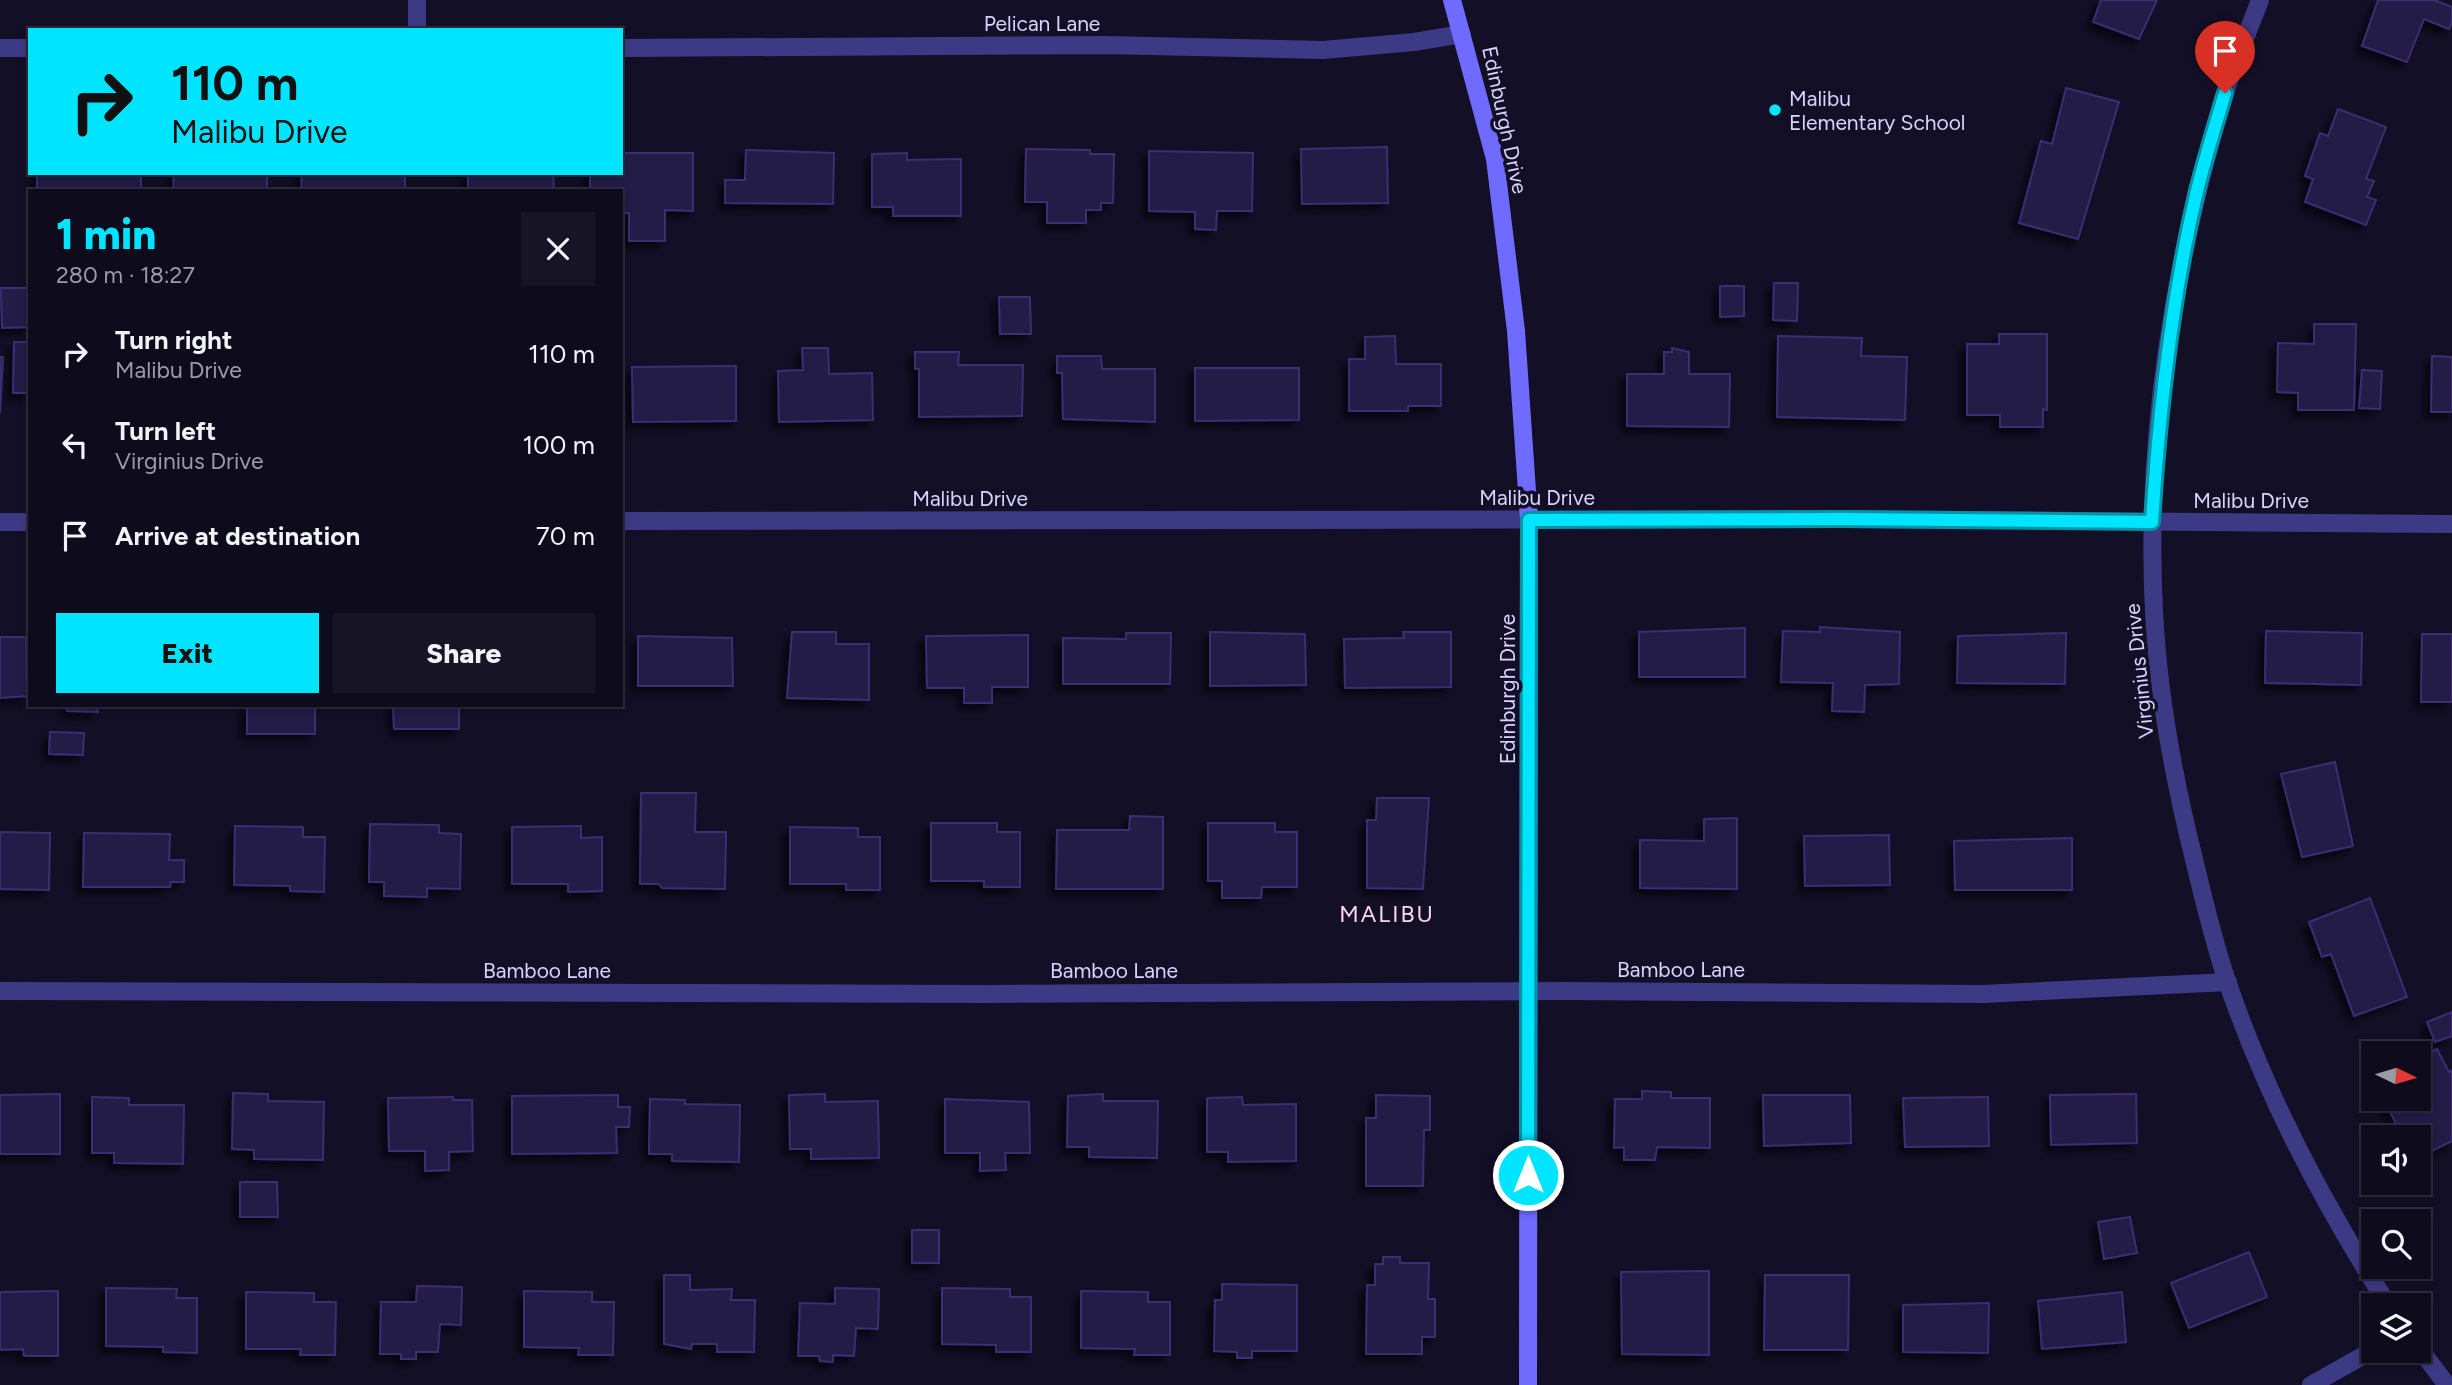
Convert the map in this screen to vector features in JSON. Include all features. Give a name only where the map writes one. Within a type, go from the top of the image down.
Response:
[{"type":"street","points":[[417,28],[418,0]]},
{"type":"street","name":"Edinburgh Drive","points":[[1451,0],[1495,159],[1516,331],[1529,520],[1528,1385]]},
{"type":"street","name":"Virginius Drive","points":[[2260,0],[2225,93],[2196,196],[2169,335],[2157,439],[2152,522],[2154,611],[2161,696],[2179,800],[2216,946],[2259,1067],[2307,1165],[2381,1293]]},
{"type":"street","name":"Pelican Lane","points":[[623,48],[1106,45],[1323,50],[1414,42],[1462,34]]},
{"type":"street","points":[[0,48],[28,48]]},
{"type":"street","name":"Malibu Drive","points":[[623,521],[1843,519],[2452,524]]},
{"type":"street","points":[[0,522],[28,522]]},
{"type":"street","name":"Bamboo Lane","points":[[0,991],[1004,994],[1527,991],[1983,994],[2228,982]]},
{"type":"street","points":[[2311,1385],[2361,1357]]},
{"type":"street","points":[[2430,1363],[2447,1385]]},
{"type":"building","points":[[2101,0],[2157,0],[2139,39],[2093,22]]},
{"type":"building","points":[[2378,0],[2434,0],[2452,7],[2452,22],[2449,29],[2424,19],[2407,62],[2362,46]]},
{"type":"building","points":[[2066,88],[2119,102],[2078,239],[2019,223],[2041,141],[2052,144]]},
{"type":"building","points":[[2338,109],[2386,127],[2366,179],[2374,181],[2367,197],[2376,200],[2366,225],[2305,202],[2313,179],[2305,176],[2320,133],[2328,136]]},
{"type":"building","points":[[1387,147],[1388,203],[1302,204],[1301,149]]},
{"type":"building","points":[[1026,149],[1090,150],[1090,154],[1114,154],[1113,203],[1101,203],[1101,210],[1086,210],[1086,223],[1047,223],[1047,202],[1025,202]]},
{"type":"building","points":[[746,150],[834,153],[833,204],[725,203],[725,180],[745,180]]},
{"type":"building","points":[[1149,151],[1253,153],[1252,211],[1217,211],[1216,230],[1195,229],[1195,212],[1149,211]]},
{"type":"building","points":[[623,153],[693,153],[693,211],[665,210],[665,241],[629,241],[629,213],[623,213],[623,189],[590,189],[590,175],[623,175]]},
{"type":"building","points":[[907,153],[907,160],[961,159],[961,216],[893,216],[893,207],[872,207],[872,154]]},
{"type":"building","points":[[37,175],[141,175],[141,189],[37,189]]},
{"type":"building","points":[[174,175],[267,175],[267,189],[173,189]]},
{"type":"building","points":[[302,175],[405,175],[405,189],[301,189]]},
{"type":"building","points":[[468,175],[553,175],[554,189],[468,189]]},
{"type":"building","points":[[1774,283],[1798,283],[1797,321],[1773,320]]},
{"type":"building","points":[[1720,286],[1744,286],[1744,316],[1720,317]]},
{"type":"building","points":[[1,288],[28,288],[28,327],[2,328]]},
{"type":"building","points":[[999,297],[1030,297],[1031,334],[1000,334]]},
{"type":"building","points":[[2314,324],[2356,324],[2354,410],[2298,410],[2298,393],[2277,392],[2278,343],[2314,344]]},
{"type":"building","points":[[1999,334],[2047,334],[2047,410],[2043,409],[2043,427],[2000,427],[2000,415],[1967,415],[1967,344],[1999,344]]},
{"type":"building","points":[[1395,336],[1396,364],[1441,364],[1441,406],[1408,406],[1408,411],[1349,411],[1349,359],[1365,359],[1365,337]]},
{"type":"building","points":[[1778,336],[1862,338],[1861,356],[1907,357],[1905,420],[1777,417]]},
{"type":"building","points":[[14,342],[28,342],[28,393],[13,393]]},
{"type":"building","points":[[802,348],[828,348],[829,374],[872,373],[873,420],[779,422],[778,371],[803,370]]},
{"type":"building","points":[[1672,348],[1689,352],[1689,374],[1730,374],[1729,427],[1627,426],[1627,374],[1664,374],[1664,352],[1672,352]]},
{"type":"building","points":[[915,352],[959,352],[958,365],[1023,365],[1022,416],[919,417],[919,369],[915,369]]},
{"type":"building","points":[[1057,356],[1101,356],[1102,369],[1155,369],[1155,422],[1063,419],[1062,373],[1057,373]]},
{"type":"building","points":[[2432,356],[2452,357],[2452,412],[2431,412]]},
{"type":"building","points":[[0,357],[3,357],[0,413]]},
{"type":"building","points":[[736,366],[736,421],[633,422],[632,367]]},
{"type":"building","points":[[1195,368],[1299,368],[1299,420],[1195,421]]},
{"type":"building","points":[[2362,370],[2382,371],[2380,409],[2359,408]]},
{"type":"building","points":[[1820,627],[1900,632],[1899,684],[1865,685],[1864,712],[1832,711],[1833,683],[1781,682],[1783,631],[1820,632]]},
{"type":"building","points":[[1745,628],[1745,677],[1639,677],[1639,632]]},
{"type":"building","points":[[2266,631],[2362,633],[2361,685],[2265,683]]},
{"type":"building","points":[[792,632],[836,632],[836,644],[869,644],[869,700],[787,698]]},
{"type":"building","points":[[1210,632],[1305,634],[1306,685],[1210,686]]},
{"type":"building","points":[[1403,632],[1451,632],[1451,687],[1345,688],[1344,639],[1404,638]]},
{"type":"building","points":[[1126,633],[1171,633],[1170,684],[1063,684],[1063,638],[1126,639]]},
{"type":"building","points":[[2066,633],[2065,684],[1957,683],[1958,636]]},
{"type":"building","points":[[2422,634],[2452,634],[2452,702],[2421,702]]},
{"type":"building","points":[[1028,635],[1028,687],[992,687],[992,703],[964,703],[964,688],[927,688],[926,636]]},
{"type":"building","points":[[638,636],[732,638],[733,686],[638,686]]},
{"type":"building","points":[[0,637],[26,637],[27,696],[0,698]]},
{"type":"building","points":[[67,707],[97,707],[98,712],[67,711]]},
{"type":"building","points":[[247,707],[315,707],[315,734],[247,734]]},
{"type":"building","points":[[393,707],[459,707],[459,729],[394,729]]},
{"type":"building","points":[[50,732],[84,733],[83,755],[49,754]]},
{"type":"building","points":[[2335,762],[2353,846],[2302,857],[2281,774]]},
{"type":"building","points":[[641,793],[696,793],[695,832],[726,832],[725,889],[662,888],[659,884],[640,884]]},
{"type":"building","points":[[1377,798],[1429,798],[1423,889],[1367,888],[1367,820],[1376,820]]},
{"type":"building","points":[[1130,816],[1163,817],[1163,889],[1056,889],[1057,830],[1129,830]]},
{"type":"building","points":[[1737,818],[1737,889],[1640,888],[1640,840],[1704,841],[1704,819]]},
{"type":"building","points":[[931,823],[997,823],[997,832],[1020,832],[1020,887],[984,887],[984,881],[931,881]]},
{"type":"building","points":[[1208,823],[1275,823],[1275,832],[1297,832],[1297,887],[1262,887],[1261,898],[1222,898],[1222,881],[1208,881]]},
{"type":"building","points":[[370,824],[439,825],[439,833],[461,834],[460,889],[427,888],[427,897],[384,896],[384,882],[369,882]]},
{"type":"building","points":[[235,826],[303,827],[303,837],[325,837],[324,892],[290,891],[290,886],[234,885]]},
{"type":"building","points":[[581,826],[581,838],[602,837],[602,891],[568,892],[568,884],[512,884],[512,827]]},
{"type":"building","points":[[790,827],[858,828],[858,837],[880,837],[880,890],[846,890],[846,884],[790,884]]},
{"type":"building","points":[[0,832],[50,833],[49,890],[0,889]]},
{"type":"building","points":[[84,833],[170,834],[169,860],[184,860],[184,882],[171,882],[170,887],[83,887]]},
{"type":"building","points":[[1889,835],[1890,885],[1805,886],[1804,836]]},
{"type":"building","points":[[2072,838],[2072,890],[1955,890],[1954,841]]},
{"type":"building","points":[[2370,898],[2407,997],[2354,1016],[2331,954],[2322,957],[2309,922]]},
{"type":"building","points":[[2452,1012],[2452,1036],[2435,1042],[2427,1022]]},
{"type":"building","points":[[2437,1049],[2449,1072],[2452,1070],[2452,1141],[2431,1152],[2431,1125],[2397,1125],[2390,1111],[2431,1111],[2431,1052]]},
{"type":"building","points":[[1642,1091],[1671,1092],[1671,1098],[1710,1098],[1710,1148],[1657,1147],[1655,1160],[1624,1160],[1624,1147],[1614,1148],[1615,1099],[1642,1099]]},
{"type":"building","points":[[233,1093],[268,1094],[268,1101],[324,1102],[323,1160],[254,1159],[254,1150],[232,1149]]},
{"type":"building","points":[[60,1094],[60,1154],[0,1154],[0,1095]]},
{"type":"building","points":[[825,1094],[825,1102],[878,1101],[879,1158],[811,1159],[811,1149],[790,1149],[789,1095]]},
{"type":"building","points":[[1103,1094],[1103,1101],[1158,1101],[1157,1158],[1089,1157],[1089,1147],[1067,1147],[1068,1096]]},
{"type":"building","points":[[2136,1094],[2137,1143],[2051,1145],[2050,1095]]},
{"type":"building","points":[[618,1095],[618,1107],[630,1107],[629,1127],[616,1127],[617,1153],[512,1154],[512,1096]]},
{"type":"building","points":[[1376,1095],[1430,1096],[1430,1130],[1424,1130],[1423,1186],[1366,1186],[1366,1118],[1376,1118]]},
{"type":"building","points":[[1763,1095],[1850,1095],[1851,1143],[1764,1146]]},
{"type":"building","points":[[92,1097],[129,1098],[129,1105],[184,1105],[183,1164],[114,1163],[114,1153],[92,1153]]},
{"type":"building","points":[[453,1097],[453,1100],[472,1100],[473,1151],[449,1152],[449,1170],[425,1171],[425,1151],[389,1151],[388,1098]]},
{"type":"building","points":[[1242,1097],[1243,1105],[1296,1104],[1296,1161],[1228,1162],[1228,1152],[1207,1152],[1207,1098]]},
{"type":"building","points":[[1988,1097],[1989,1146],[1905,1147],[1903,1098]]},
{"type":"building","points":[[650,1099],[685,1100],[685,1104],[740,1105],[739,1162],[672,1161],[672,1154],[649,1154]]},
{"type":"building","points":[[945,1099],[1029,1102],[1030,1153],[1005,1153],[1006,1170],[980,1171],[980,1153],[945,1153]]},
{"type":"building","points":[[240,1182],[277,1182],[278,1217],[240,1217]]},
{"type":"building","points":[[2130,1217],[2137,1253],[2104,1259],[2098,1222]]},
{"type":"building","points":[[912,1230],[939,1230],[939,1263],[912,1263]]},
{"type":"building","points":[[2249,1252],[2267,1297],[2189,1328],[2171,1283]]},
{"type":"building","points":[[1383,1257],[1400,1257],[1400,1263],[1429,1263],[1428,1299],[1435,1299],[1435,1337],[1422,1337],[1422,1354],[1366,1354],[1367,1285],[1375,1285],[1375,1264],[1383,1264]]},
{"type":"building","points":[[1709,1271],[1709,1355],[1622,1354],[1621,1272]]},
{"type":"building","points":[[664,1275],[690,1275],[690,1290],[732,1289],[731,1300],[755,1300],[754,1352],[717,1352],[717,1344],[692,1344],[691,1349],[664,1344]]},
{"type":"building","points":[[1765,1275],[1849,1275],[1848,1350],[1764,1350]]},
{"type":"building","points":[[1222,1284],[1297,1285],[1297,1351],[1252,1351],[1252,1358],[1237,1358],[1237,1352],[1214,1351],[1215,1300],[1222,1300]]},
{"type":"building","points":[[417,1286],[462,1287],[461,1325],[440,1324],[438,1352],[416,1352],[416,1359],[401,1359],[401,1354],[380,1354],[381,1302],[416,1302]]},
{"type":"building","points":[[106,1288],[177,1289],[176,1298],[197,1298],[197,1353],[163,1352],[163,1347],[106,1346]]},
{"type":"building","points":[[835,1288],[879,1289],[878,1329],[856,1328],[854,1356],[833,1355],[833,1362],[820,1361],[819,1356],[798,1356],[800,1303],[835,1304]]},
{"type":"building","points":[[942,1288],[1010,1289],[1010,1297],[1031,1297],[1031,1352],[996,1352],[996,1345],[942,1344]]},
{"type":"building","points":[[58,1291],[58,1356],[24,1356],[23,1349],[0,1350],[0,1292]]},
{"type":"building","points":[[524,1291],[592,1292],[592,1302],[614,1302],[613,1355],[578,1355],[579,1348],[524,1347]]},
{"type":"building","points":[[1081,1291],[1148,1292],[1148,1302],[1170,1302],[1170,1355],[1134,1355],[1135,1349],[1081,1348]]},
{"type":"building","points":[[246,1292],[314,1293],[314,1302],[336,1302],[335,1355],[300,1355],[301,1349],[246,1349]]},
{"type":"building","points":[[2122,1292],[2126,1342],[2042,1349],[2038,1301]]},
{"type":"building","points":[[1989,1303],[1988,1353],[1903,1352],[1903,1305]]},
{"type":"place","name":"Malibu Elementary School","points":[[1775,110]]},
{"type":"district","name":"MALIBU","points":[[1387,914]]},
{"type":"route","points":[[1528,1175],[1529,520],[2152,522],[2157,439],[2169,335],[2196,196],[2225,93]]}]
